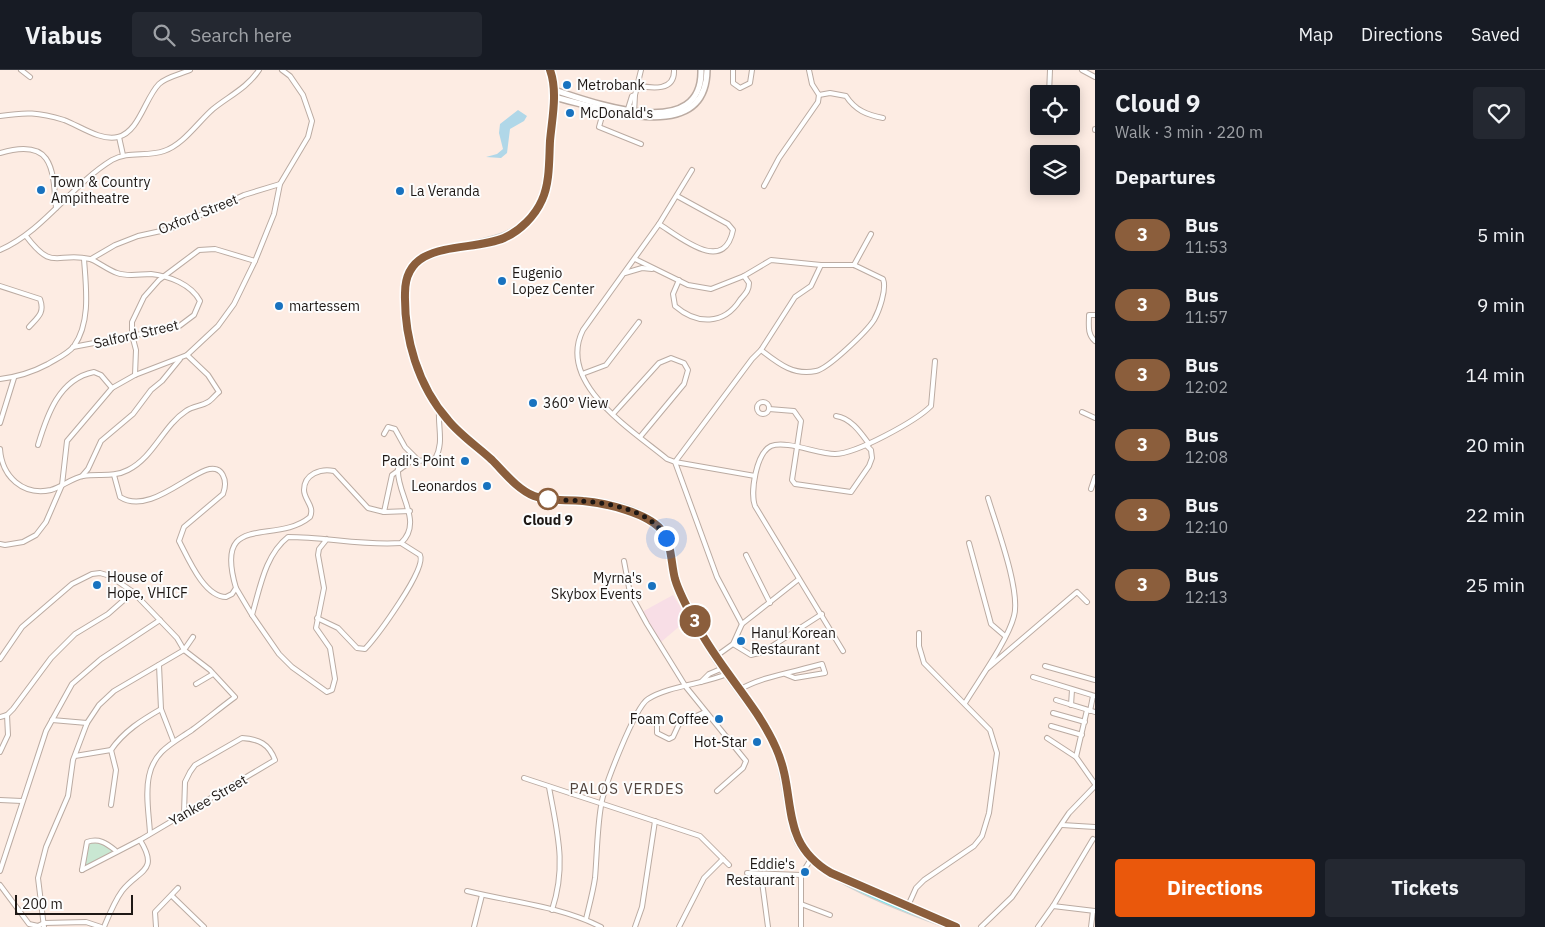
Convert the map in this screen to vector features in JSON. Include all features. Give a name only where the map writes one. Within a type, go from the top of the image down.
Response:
[{"type":"main road","points":[[550,70],[554,93],[545,194],[532,216],[519,229],[502,239],[429,254],[416,262],[408,272],[404,293],[409,346],[426,384],[440,409],[458,430],[529,494],[541,498],[583,501],[618,508],[641,516],[658,527],[667,541],[678,589],[716,657],[770,736],[778,752],[798,840],[811,859],[831,873],[906,908],[956,927]]},
{"type":"street","points":[[21,70],[30,77]]},
{"type":"street","points":[[0,116],[27,112],[63,120],[104,137],[119,137],[132,127],[151,93],[161,82],[190,70]]},
{"type":"street","points":[[0,250],[26,236],[112,161],[123,155],[145,156],[166,151],[213,109],[235,95],[259,70]]},
{"type":"street","points":[[0,544],[5,546],[23,542],[36,535],[46,522],[62,485],[67,441],[112,388],[135,375],[187,355],[218,326],[234,304],[255,261],[274,214],[280,184],[308,137],[312,121],[303,95],[290,76],[282,70]]},
{"type":"street","points":[[627,112],[635,95],[641,70]]},
{"type":"street","points":[[638,85],[654,89],[664,87],[672,80],[674,70]]},
{"type":"street","points":[[634,113],[658,114],[681,108],[694,95],[699,86],[701,70]]},
{"type":"street","points":[[587,102],[604,109],[658,118],[684,112],[699,98],[706,82],[707,70]]},
{"type":"street","points":[[733,70],[734,83],[740,88],[750,83],[752,70]]},
{"type":"street","points":[[764,186],[779,158],[818,102],[819,95],[812,84],[808,70]]},
{"type":"street","points":[[1049,85],[1050,70]]},
{"type":"street","points":[[1082,70],[1095,77]]},
{"type":"street","points":[[554,93],[627,112]]},
{"type":"street","points":[[819,95],[830,93],[846,96],[851,104],[862,112],[883,118]]},
{"type":"street","points":[[634,113],[635,95]]},
{"type":"street","points":[[604,109],[599,126],[641,144]]},
{"type":"street","points":[[119,137],[123,155]]},
{"type":"street","points":[[0,153],[24,148],[42,154],[54,174],[56,208]]},
{"type":"street","points":[[692,170],[659,224],[580,336],[578,352],[582,374],[594,396],[666,459],[756,476]]},
{"type":"street","name":"Oxford Street","points":[[91,259],[115,245],[138,236],[170,229],[244,195],[280,184]]},
{"type":"street","points":[[659,224],[705,252],[719,251],[726,247],[733,230],[728,224],[676,196]]},
{"type":"street","points":[[854,265],[871,234]]},
{"type":"street","name":"Salford Street","points":[[26,236],[38,251],[49,259],[91,259],[118,274],[163,276],[190,288],[196,293],[200,301],[194,315],[178,327],[73,347]]},
{"type":"street","points":[[135,375],[136,350],[131,329],[134,313],[149,289],[163,276],[199,250],[215,249],[255,261]]},
{"type":"street","points":[[0,378],[14,378],[41,367],[73,347],[82,330],[86,312],[84,259]]},
{"type":"street","points":[[635,259],[679,280],[698,287],[711,289],[744,276],[771,260],[821,265],[854,265],[883,279],[884,286],[874,320],[831,363],[817,371],[792,371],[761,350]]},
{"type":"street","points":[[675,462],[752,358],[761,350],[795,298],[811,286],[821,265]]},
{"type":"street","points":[[625,273],[642,268],[654,269]]},
{"type":"street","points":[[679,280],[673,294],[675,306],[682,313],[699,319],[713,320],[729,314],[747,291],[749,283],[744,276]]},
{"type":"street","points":[[0,286],[40,300],[43,307],[42,314],[29,326]]},
{"type":"street","points":[[1095,315],[1089,315],[1090,336],[1095,341]]},
{"type":"street","points":[[582,374],[606,365],[639,322]]},
{"type":"street","points":[[0,449],[7,475],[21,488],[36,491],[52,490],[82,476],[114,475],[129,470],[150,452],[169,426],[186,411],[208,403],[219,392],[208,375],[187,355]]},
{"type":"street","points":[[82,476],[88,469],[101,441],[133,414],[151,390],[162,381],[182,357]]},
{"type":"street","points":[[613,414],[664,359],[678,359],[684,363],[688,370],[684,384],[640,437]]},
{"type":"street","points":[[843,651],[755,506],[753,494],[761,456],[767,448],[776,445],[836,454],[847,452],[868,445],[894,429],[910,423],[931,406],[935,361]]},
{"type":"street","points":[[38,445],[54,402],[69,383],[94,372],[101,375],[112,388]]},
{"type":"street","points":[[0,424],[3,406],[14,378]]},
{"type":"street","points":[[384,512],[389,480],[392,475],[410,462],[435,459],[439,452],[441,442],[438,422],[440,409]]},
{"type":"street","points":[[769,409],[790,410],[800,417],[802,424],[793,483],[849,492],[869,466],[872,450],[852,424],[843,417],[836,416]]},
{"type":"street","points":[[1082,412],[1095,418]]},
{"type":"street","points":[[384,434],[388,427],[395,429],[405,446],[420,461]]},
{"type":"street","points":[[675,462],[717,577],[742,624]]},
{"type":"street","points":[[114,475],[120,497],[142,500],[154,497],[206,470],[221,472],[226,481],[223,494],[184,527],[179,541],[195,571],[209,590],[221,597],[226,597],[232,594],[236,588]]},
{"type":"street","points":[[398,470],[397,480],[410,511],[408,534],[401,543]]},
{"type":"street","points":[[327,539],[319,550],[318,555],[324,588],[316,628],[330,648],[335,678],[334,688],[327,692],[292,667],[279,654],[252,615],[236,588],[230,558],[235,544],[251,534],[296,525],[310,517],[312,510],[304,492],[305,486],[310,477],[318,471],[334,471],[368,508],[384,512],[410,511]]},
{"type":"street","points":[[1091,489],[1095,477]]},
{"type":"street","points":[[965,703],[1005,636],[1014,617],[1016,598],[988,498]]},
{"type":"street","points":[[252,615],[264,572],[279,544],[288,537],[327,539],[356,544],[401,543],[420,555],[422,560],[405,594],[365,648],[357,648],[338,628],[317,618]]},
{"type":"street","points":[[970,543],[991,624],[1005,636]]},
{"type":"street","points":[[746,555],[770,603]]},
{"type":"street","points":[[624,561],[630,593],[686,687],[746,761],[743,768],[717,791]]},
{"type":"street","points":[[0,659],[22,627],[72,584],[92,574],[110,576],[133,592],[160,620],[184,650],[213,674],[235,697],[191,730],[173,740],[157,758],[149,776],[147,793],[150,833]]},
{"type":"street","points":[[716,657],[733,644],[736,632],[742,624],[799,579]]},
{"type":"street","points":[[0,752],[8,735],[8,715],[51,658],[75,634],[108,614],[133,592]]},
{"type":"street","points":[[984,671],[1077,592],[1087,602]]},
{"type":"street","points":[[733,644],[751,655],[763,652],[822,614]]},
{"type":"street","points":[[0,870],[22,800],[51,720],[72,684],[101,659],[160,620]]},
{"type":"street","points":[[906,908],[916,888],[924,880],[974,846],[982,836],[986,826],[997,753],[990,730],[924,664],[919,646],[919,633]]},
{"type":"street","points":[[44,925],[38,878],[46,847],[68,796],[75,756],[87,722],[99,705],[114,691],[184,650],[193,637]]},
{"type":"street","points":[[739,690],[785,674],[822,664],[825,673],[795,678],[785,674]]},
{"type":"street","points":[[160,665],[161,709],[173,740]]},
{"type":"street","points":[[1045,666],[1095,680]]},
{"type":"street","points":[[701,682],[709,674],[723,668]]},
{"type":"street","points":[[196,684],[213,674]]},
{"type":"street","points":[[586,919],[594,881],[601,804],[639,708],[650,698],[713,680],[727,674]]},
{"type":"street","points":[[1032,677],[1094,696],[1076,757]]},
{"type":"street","points":[[1071,705],[1072,690]]},
{"type":"street","points":[[1056,700],[1090,711]]},
{"type":"street","points":[[75,756],[111,750],[118,740],[142,720],[161,709]]},
{"type":"street","points":[[657,724],[657,733],[669,739],[674,737],[679,724],[705,712]]},
{"type":"street","points":[[1053,713],[1085,722]]},
{"type":"street","points":[[0,717],[8,715]]},
{"type":"street","points":[[51,720],[87,722]]},
{"type":"street","points":[[1051,726],[1082,735]]},
{"type":"street","name":"Yankee Street","points":[[116,850],[104,842],[94,840],[87,842],[82,870],[116,850],[140,840],[275,760],[272,750],[263,742],[242,738],[195,766],[185,782],[184,813]]},
{"type":"street","points":[[981,927],[1025,881],[1069,813],[1095,785],[1076,757],[1047,738]]},
{"type":"street","points":[[111,750],[116,770],[111,805]]},
{"type":"street","points":[[524,778],[700,836],[729,865]]},
{"type":"street","points":[[549,787],[561,860],[561,876],[552,910]]},
{"type":"street","points":[[0,800],[22,800]]},
{"type":"street","points":[[635,927],[642,906],[655,821]]},
{"type":"street","points":[[1062,825],[1095,827]]},
{"type":"street","points":[[1038,927],[1053,906],[1093,839]]},
{"type":"street","points":[[0,885],[29,924],[38,926],[86,922],[102,927],[123,889],[144,871],[148,853],[140,840]]},
{"type":"street","points":[[679,927],[704,878],[724,859]]},
{"type":"street","points":[[801,927],[801,875],[811,859]]},
{"type":"street","points":[[747,873],[801,875]]},
{"type":"street","points":[[761,874],[768,927]]},
{"type":"street","points":[[156,927],[156,912],[178,888]]},
{"type":"street","points":[[467,891],[586,919],[601,927]]},
{"type":"street","points":[[474,927],[482,895]]},
{"type":"street","points":[[172,896],[204,927]]},
{"type":"street","points":[[801,904],[830,915]]},
{"type":"street","points":[[1053,906],[1094,911],[1090,927]]},
{"type":"shaded area","points":[[673,595],[688,619],[661,642],[642,612]]},
{"type":"green space","points":[[94,839],[115,850],[82,868],[87,842]]},
{"type":"water","points":[[518,110],[527,116],[524,121],[510,129],[507,153],[501,158],[486,157],[497,154],[503,149],[499,133],[500,124]]},
{"type":"bus line","name":"3","points":[[550,70],[554,84],[549,157],[545,194],[542,201],[528,221],[509,236],[487,243],[429,254],[422,257],[411,268],[408,272],[404,293],[411,353],[435,402],[448,421],[523,490],[541,498],[583,501],[632,512],[649,520],[663,532],[667,541],[678,589],[698,628],[770,736],[778,752],[794,828],[803,850],[819,866],[831,873],[906,908],[956,927]]},
{"type":"place","name":"Metrobank","points":[[567,85]]},
{"type":"place","name":"McDonald's","points":[[570,113]]},
{"type":"place","name":"Town & Country Ampitheatre","points":[[41,190]]},
{"type":"place","name":"La Veranda","points":[[400,191]]},
{"type":"place","name":"Eugenio Lopez Center","points":[[502,281]]},
{"type":"place","name":"martessem","points":[[279,306]]},
{"type":"place","name":"360° View","points":[[533,403]]},
{"type":"place","name":"Padi's Point","points":[[465,461]]},
{"type":"place","name":"Leonardos","points":[[487,486]]},
{"type":"place","name":"Cloud 9","points":[[548,499]]},
{"type":"place","name":"House of Hope, VHICF","points":[[97,585]]},
{"type":"place","name":"Myrna's Skybox Events","points":[[652,586]]},
{"type":"place","name":"Hanul Korean Restaurant","points":[[741,641]]},
{"type":"place","name":"Foam Coffee","points":[[719,719]]},
{"type":"place","name":"Hot-Star","points":[[757,742]]},
{"type":"place","name":"Eddie's Restaurant","points":[[805,872]]},
{"type":"district","name":"PALOS VERDES","points":[[627,788]]},
{"type":"route","points":[[548,499],[583,501],[632,512],[656,524],[666,538]]}]
